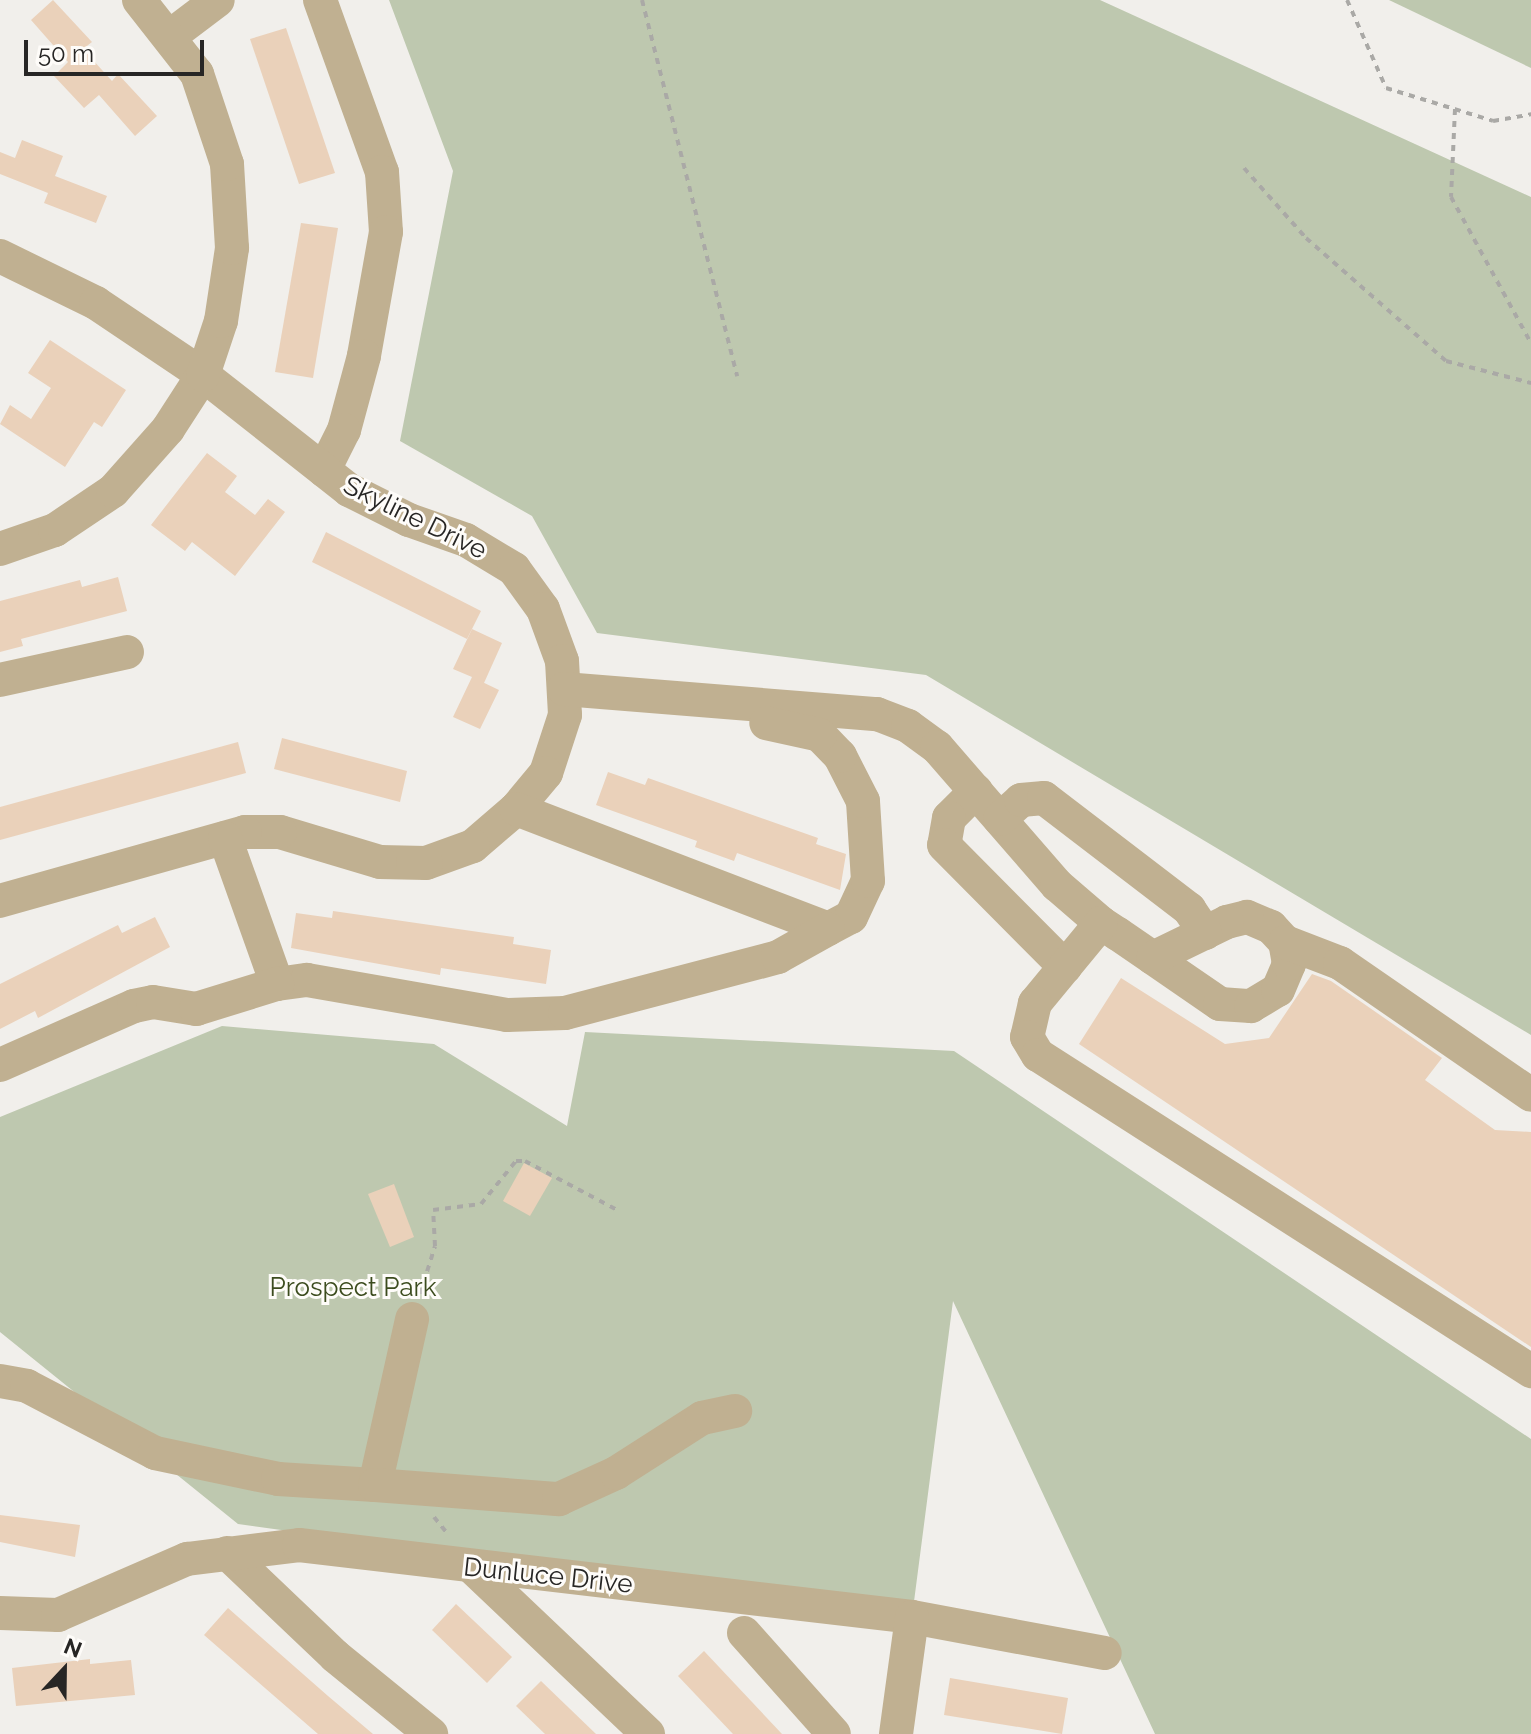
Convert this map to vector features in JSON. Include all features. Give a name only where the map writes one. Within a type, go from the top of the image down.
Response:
[{"type":"street","points":[[0,549],[55,530],[113,491],[168,429],[203,375],[221,321],[232,248],[227,164],[197,74],[139,0]]},
{"type":"street","points":[[169,37],[218,0]]},
{"type":"street","points":[[320,0],[382,172],[386,232],[360,371],[344,430],[324,470]]},
{"type":"street","name":"Skyline Drive","points":[[0,256],[96,303],[203,375],[349,490],[409,520],[466,540],[514,569],[543,609],[562,661],[564,698],[546,773],[516,809],[473,846],[426,863],[380,862],[280,832],[225,838],[0,901]]},
{"type":"street","points":[[0,680],[127,652]]},
{"type":"street","points":[[564,698],[877,714],[908,726],[937,747],[1057,885],[1101,923],[1220,1004],[1251,1006],[1278,990],[1289,964],[1285,942]]},
{"type":"street","points":[[0,1065],[134,1006],[153,1002],[196,1009],[277,984],[307,980],[507,1015],[565,1013],[778,957],[851,917],[868,881],[863,801],[840,756],[820,735],[777,724],[564,698]]},
{"type":"street","points":[[976,791],[949,818],[944,845],[1065,967]]},
{"type":"street","points":[[1000,819],[1021,800],[1044,798],[1189,909],[1205,933]]},
{"type":"street","points":[[516,809],[828,929]]},
{"type":"street","points":[[225,838],[277,984]]},
{"type":"street","points":[[1153,958],[1247,917],[1271,927],[1285,942],[1340,963],[1531,1095]]},
{"type":"street","points":[[1101,923],[1029,1018],[1027,1037],[1038,1055],[1531,1371]]},
{"type":"street","points":[[375,1485],[412,1319]]},
{"type":"street","points":[[0,1381],[27,1386],[155,1453],[278,1479],[559,1499],[616,1473],[702,1418],[735,1411]]},
{"type":"street","name":"Dunluce Drive","points":[[0,1613],[58,1615],[187,1559],[299,1545],[474,1569],[912,1617],[1105,1653]]},
{"type":"street","points":[[227,1553],[335,1656],[431,1734]]},
{"type":"street","points":[[474,1569],[648,1734]]},
{"type":"street","points":[[896,1734],[912,1617]]},
{"type":"street","points":[[744,1633],[834,1734]]},
{"type":"path","points":[[642,0],[737,376]]},
{"type":"path","points":[[1347,0],[1386,88],[1493,121],[1531,114]]},
{"type":"path","points":[[1455,109],[1451,197],[1531,343]]},
{"type":"path","points":[[1244,168],[1306,238],[1446,361],[1531,383]]},
{"type":"path","points":[[412,1319],[435,1246],[433,1210],[481,1204],[516,1161],[525,1161],[619,1211]]},
{"type":"path","points":[[412,1488],[448,1535]]},
{"type":"green space","points":[[389,0],[1100,0],[1531,197],[1531,1035],[926,675],[597,633],[532,516],[400,441],[453,171]]},
{"type":"green space","points":[[1389,0],[1531,0],[1531,68]]},
{"type":"green space","name":"Prospect Park","points":[[222,1026],[434,1044],[567,1126],[585,1032],[954,1051],[1531,1439],[1531,1734],[1155,1734],[953,1301],[912,1617],[238,1524],[0,1332],[0,1117]]},
{"type":"building","points":[[53,0],[92,42],[83,49],[112,81],[118,74],[157,116],[135,136],[99,95],[84,108],[54,76],[68,62],[31,20]]},
{"type":"building","points":[[286,28],[335,173],[299,184],[250,39]]},
{"type":"building","points":[[22,140],[63,156],[55,176],[107,196],[96,223],[44,203],[48,193],[0,174],[0,152],[15,158]]},
{"type":"building","points":[[301,223],[338,228],[313,378],[275,372]]},
{"type":"building","points":[[50,340],[126,390],[102,427],[94,422],[65,467],[0,424],[10,405],[31,419],[51,388],[28,373]]},
{"type":"building","points":[[207,453],[237,476],[225,492],[255,515],[268,499],[285,512],[235,576],[192,542],[185,551],[151,525]]},
{"type":"building","points":[[326,532],[481,611],[467,639],[312,562]]},
{"type":"building","points":[[118,577],[127,611],[21,639],[23,646],[0,652],[0,601],[80,580],[82,587]]},
{"type":"building","points":[[472,629],[502,643],[484,683],[499,690],[480,729],[453,717],[472,677],[453,669]]},
{"type":"building","points":[[282,738],[407,771],[400,802],[274,769]]},
{"type":"building","points":[[238,742],[246,773],[0,840],[0,807]]},
{"type":"building","points":[[608,772],[645,785],[648,778],[818,838],[816,844],[846,854],[840,890],[737,853],[734,861],[695,847],[697,841],[596,805]]},
{"type":"building","points":[[333,911],[514,937],[513,944],[551,950],[546,984],[441,968],[440,975],[291,948],[296,913],[332,918]]},
{"type":"building","points":[[155,917],[170,947],[38,1018],[35,1011],[0,1029],[0,984],[118,925],[122,933]]},
{"type":"building","points":[[1312,974],[1331,981],[1442,1058],[1425,1080],[1495,1130],[1531,1132],[1531,1347],[1079,1044],[1121,978],[1225,1044],[1269,1038]]},
{"type":"building","points":[[524,1163],[552,1178],[530,1216],[503,1201]]},
{"type":"building","points":[[394,1184],[414,1237],[390,1247],[368,1194]]},
{"type":"building","points":[[0,1515],[80,1525],[75,1557],[0,1542]]},
{"type":"building","points":[[456,1604],[512,1657],[487,1683],[432,1630]]},
{"type":"building","points":[[228,1608],[373,1734],[318,1734],[204,1635]]},
{"type":"building","points":[[704,1651],[782,1734],[733,1734],[678,1676]]},
{"type":"building","points":[[90,1659],[90,1664],[131,1660],[135,1695],[16,1706],[12,1668]]},
{"type":"building","points":[[950,1678],[1068,1698],[1062,1734],[944,1715]]},
{"type":"building","points":[[541,1681],[596,1734],[545,1734],[516,1706]]}]
